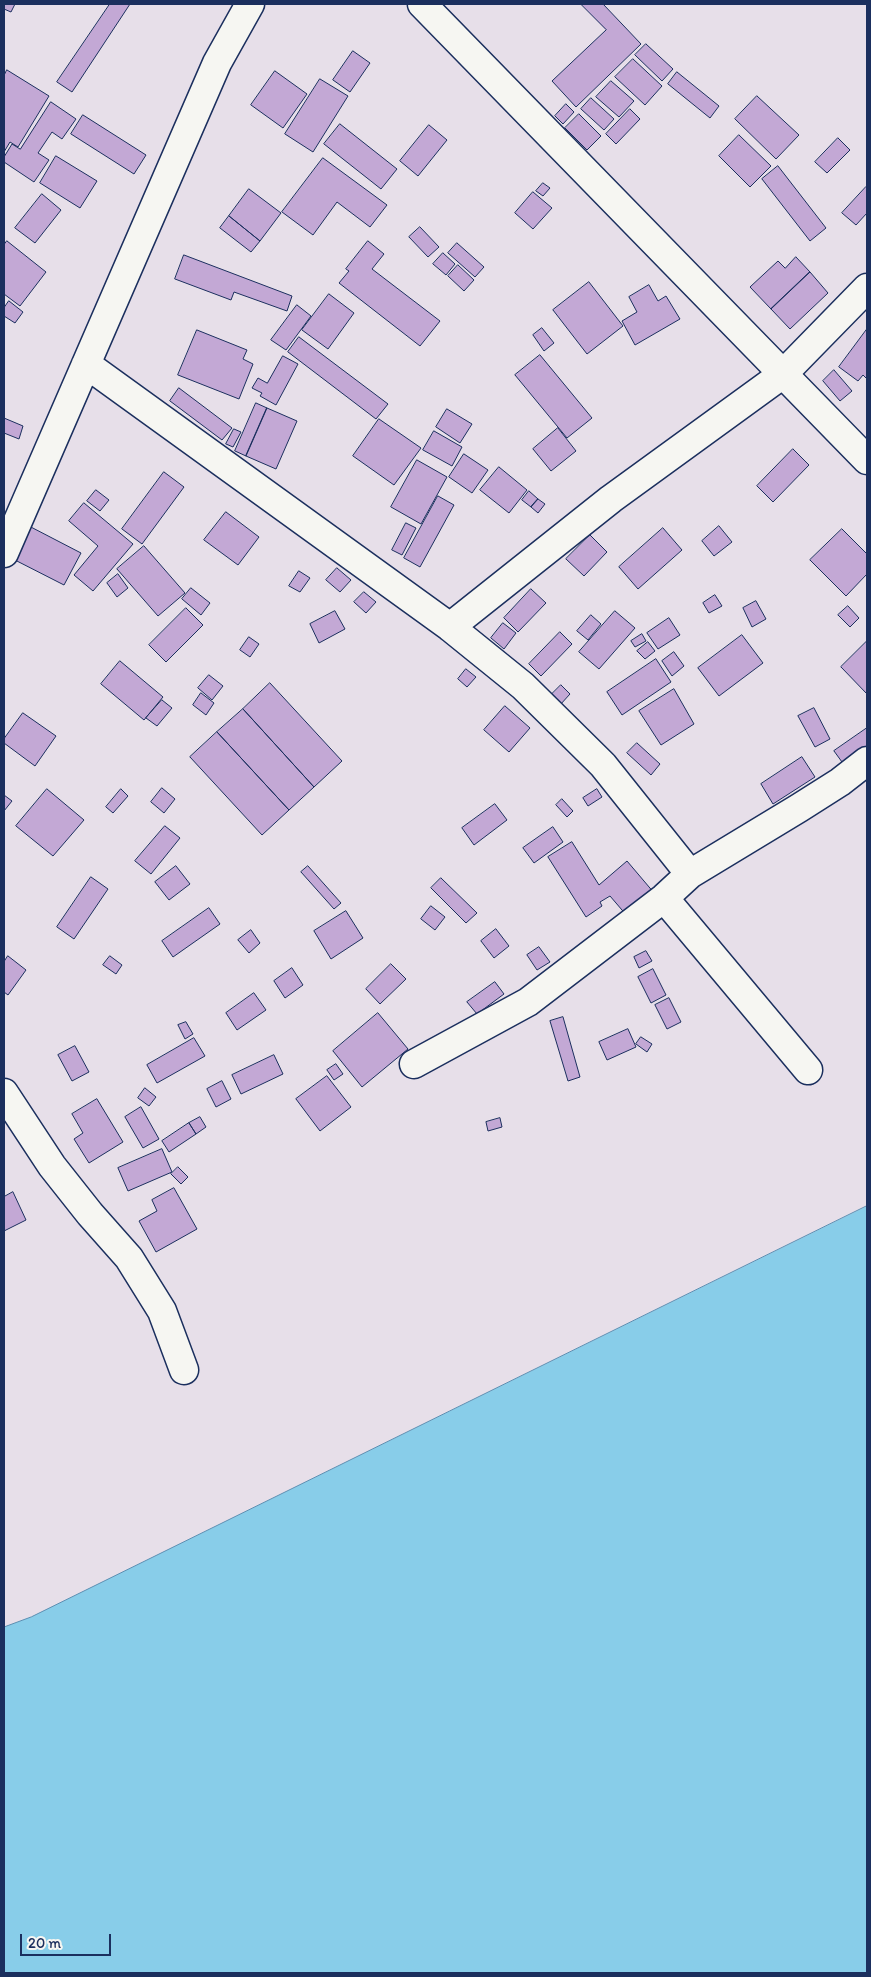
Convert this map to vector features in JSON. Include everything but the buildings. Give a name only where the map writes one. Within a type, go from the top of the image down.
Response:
[{"type":"street","points":[[4,553],[217,63],[250,4]]},
{"type":"street","points":[[422,4],[867,460]]},
{"type":"street","points":[[450,627],[610,499],[783,374],[867,288]]},
{"type":"street","points":[[86,364],[450,627],[523,686],[603,765],[690,874]]},
{"type":"street","points":[[414,1064],[528,1002],[664,898],[690,874],[840,782],[867,761]]},
{"type":"street","points":[[664,898],[808,1070]]},
{"type":"street","points":[[4,1093],[52,1166],[90,1214],[129,1258],[162,1311],[184,1370]]},
{"type":"water","points":[[867,1206],[867,1973],[4,1973],[4,1627],[31,1617]]}]
